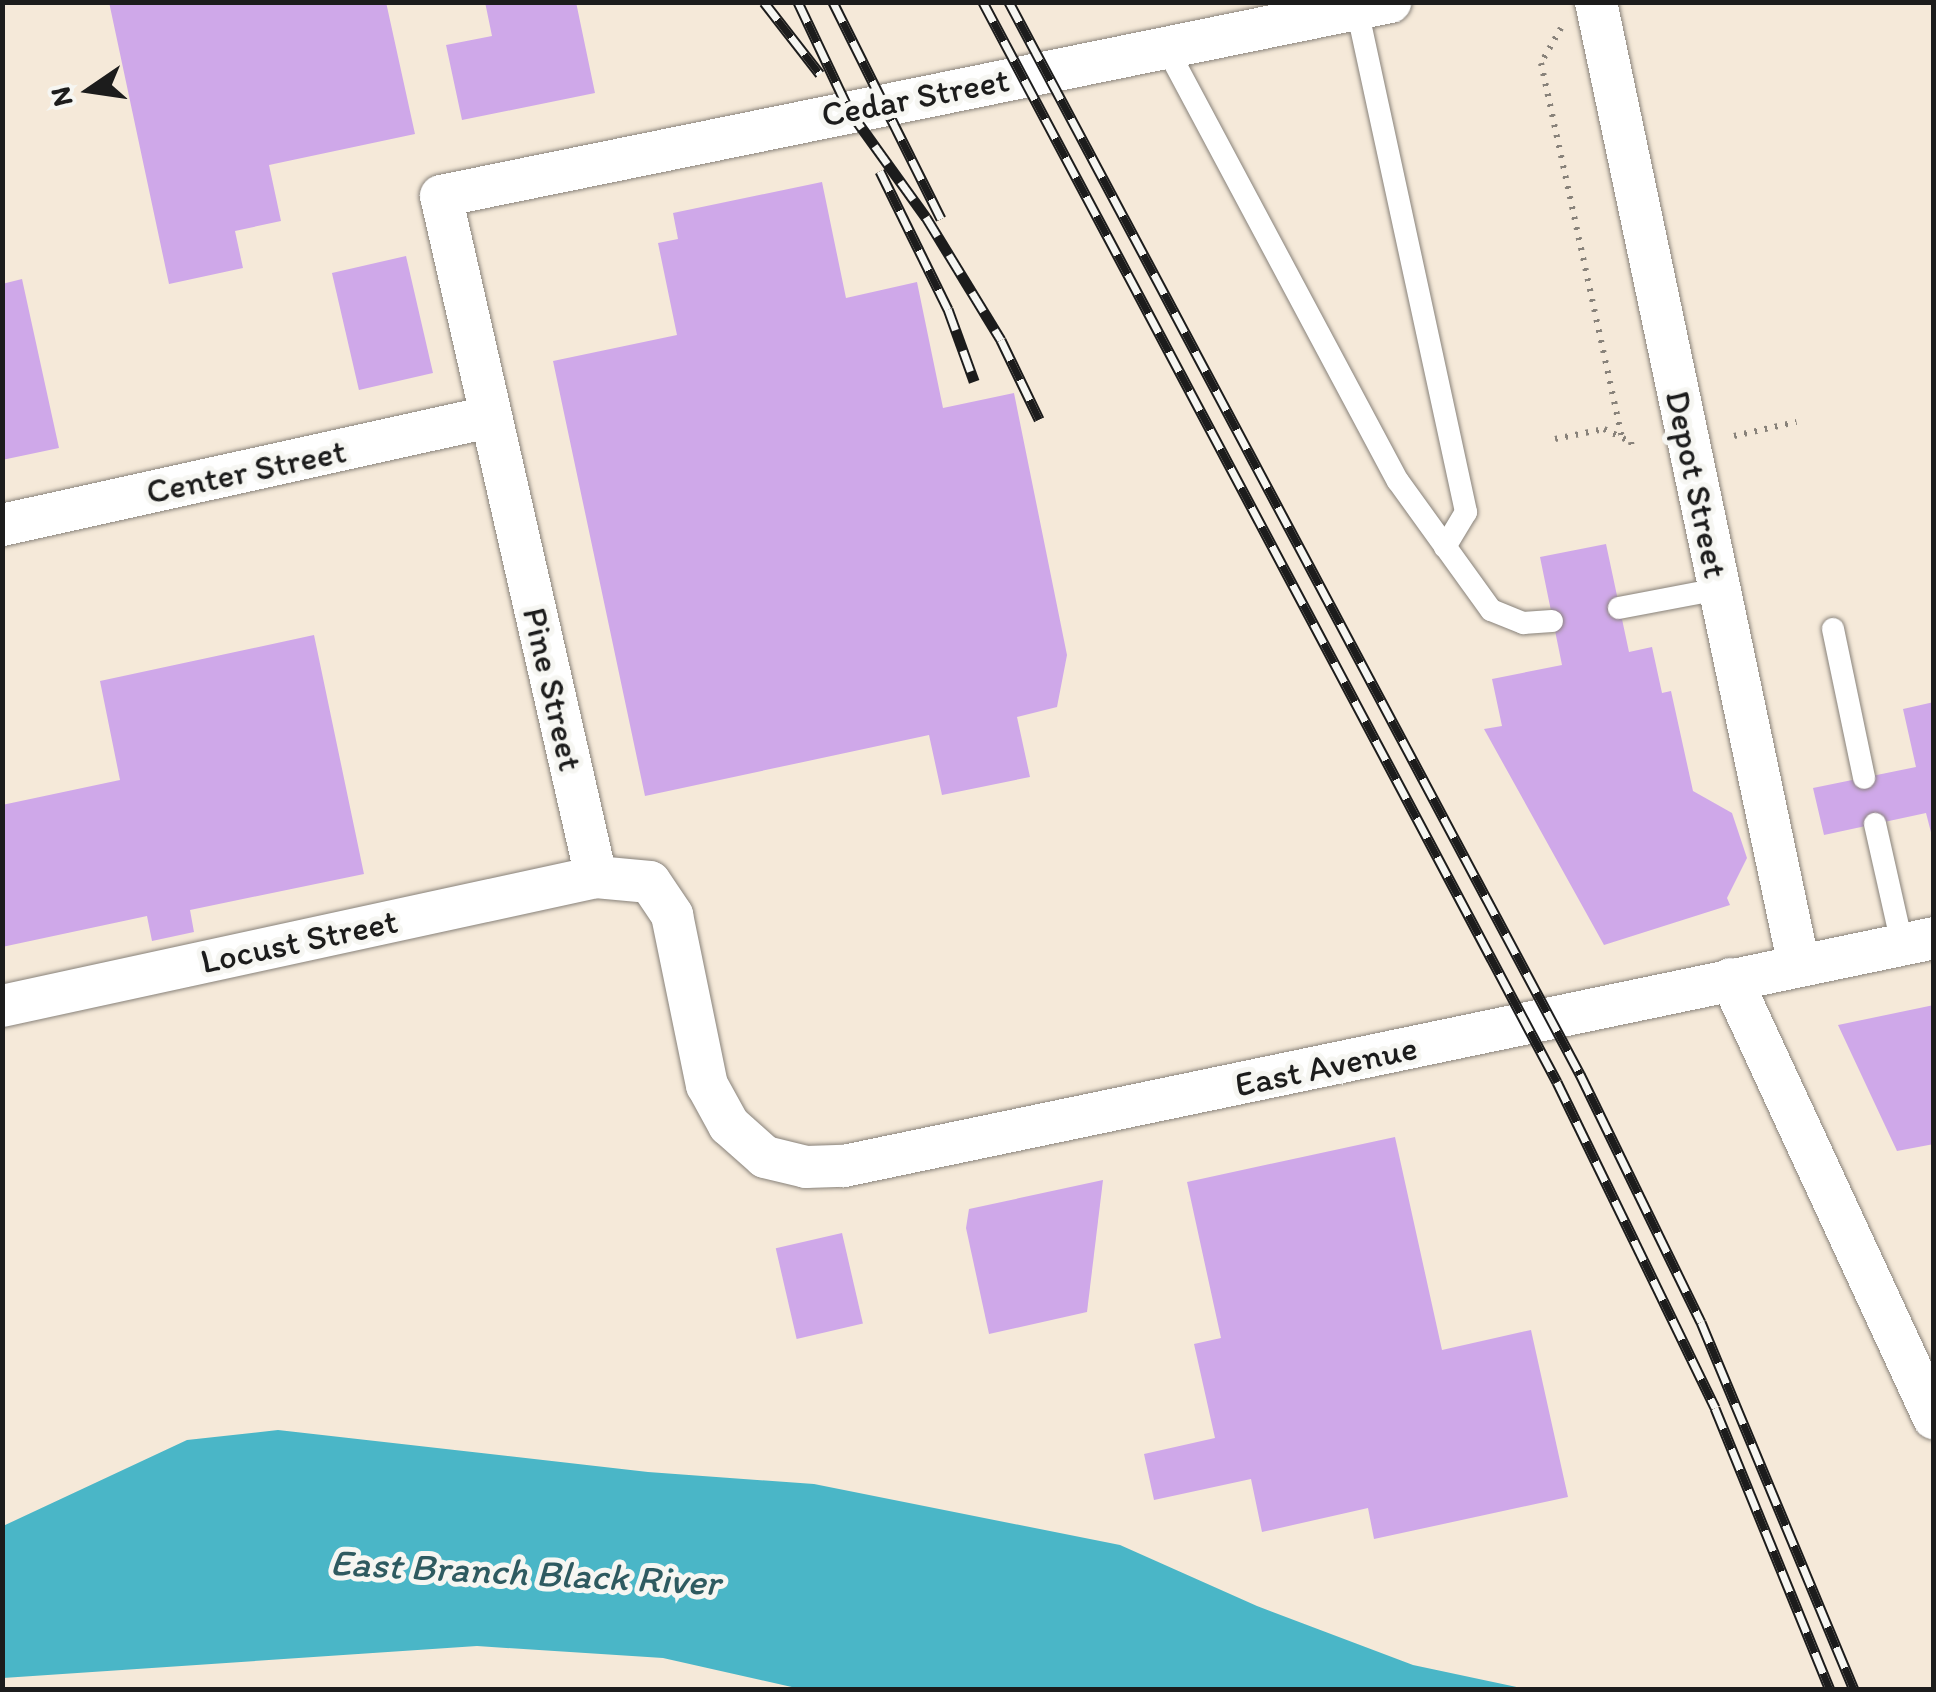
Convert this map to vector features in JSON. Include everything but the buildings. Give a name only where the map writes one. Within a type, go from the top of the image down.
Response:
[{"type":"street","name":"Cedar Street","points":[[441,196],[1374,6]]},
{"type":"street","name":"Depot Street","points":[[1581,10],[1719,588],[1799,966]]},
{"type":"street","name":"Pine Street","points":[[441,196],[596,877]]},
{"type":"street","name":"Center Street","points":[[2,525],[490,418]]},
{"type":"street","name":"Locust Street","points":[[2,1006],[596,877]]},
{"type":"street","name":"East Avenue","points":[[596,877],[650,882],[672,916],[707,1085],[729,1125],[765,1157],[806,1167],[844,1166],[1918,941]]},
{"type":"street","points":[[1731,979],[1934,1418]]},
{"type":"lane","points":[[1374,6],[1466,512],[1445,547]]},
{"type":"lane","points":[[1166,47],[1398,481],[1491,610],[1523,623],[1552,622]]},
{"type":"lane","points":[[1620,608],[1719,588]]},
{"type":"lane","points":[[1834,630],[1864,778]]},
{"type":"lane","points":[[1875,824],[1918,941]]},
{"type":"path","points":[[1581,10],[1541,63],[1622,437]]},
{"type":"path","points":[[1734,436],[1796,422]]},
{"type":"path","points":[[1556,439],[1604,429],[1631,442],[1633,452]]},
{"type":"water","name":"East Branch Black River","points":[[278,1430],[648,1472],[814,1484],[1120,1545],[1257,1606],[1413,1665],[1526,1689],[805,1690],[663,1658],[477,1646],[3,1678],[3,1526],[187,1440]]},
{"type":"railway","points":[[764,2],[820,74]]},
{"type":"railway","points":[[798,2],[849,110],[926,217],[1001,340],[1039,419]]},
{"type":"railway","points":[[833,2],[941,219]]},
{"type":"railway","points":[[983,2],[1557,1082],[1715,1408],[1830,1690]]},
{"type":"railway","points":[[1009,2],[1580,1074],[1701,1322],[1854,1690]]},
{"type":"railway","points":[[880,171],[948,309],[974,381]]}]
